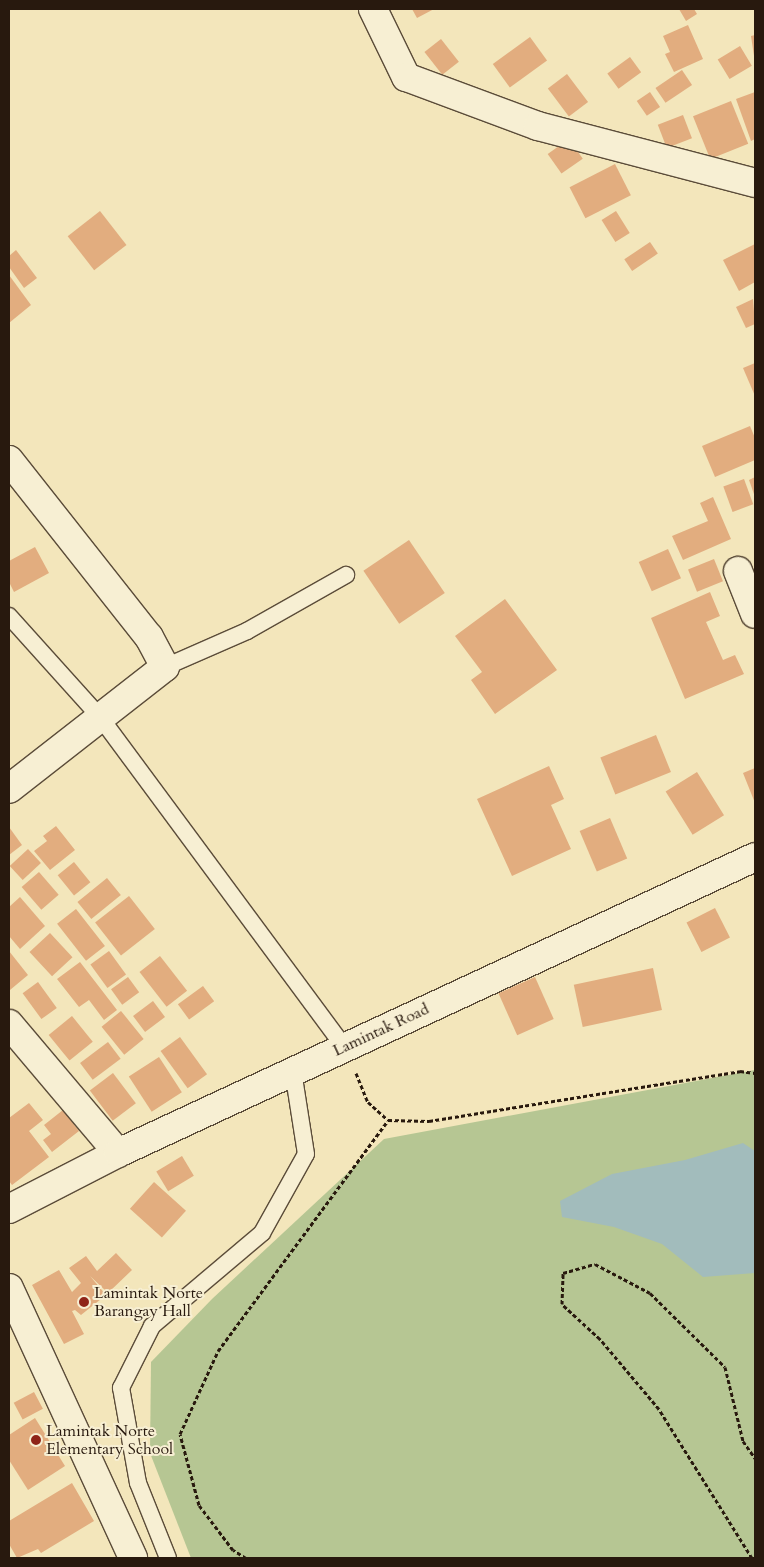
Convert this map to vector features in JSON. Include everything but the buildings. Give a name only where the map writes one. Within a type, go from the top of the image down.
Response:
[{"type":"street","points":[[373,9],[406,77],[538,126],[755,183]]},
{"type":"street","points":[[9,460],[149,636],[164,666],[9,789]]},
{"type":"street","points":[[738,571],[755,614]]},
{"type":"street","name":"Lamintak Road","points":[[9,1210],[118,1153],[755,857]]},
{"type":"street","points":[[9,1024],[118,1153]]},
{"type":"street","points":[[9,1288],[132,1558]]},
{"type":"lane","points":[[164,666],[246,631],[346,575]]},
{"type":"lane","points":[[9,616],[100,717],[344,1047]]},
{"type":"lane","points":[[168,1558],[138,1482],[121,1388],[152,1326],[262,1233],[306,1154],[293,1071]]},
{"type":"path","points":[[344,1047],[368,1102],[388,1120],[429,1121],[740,1071],[755,1074]]},
{"type":"path","points":[[246,1558],[233,1550],[199,1505],[180,1434],[218,1350],[388,1120]]},
{"type":"path","points":[[752,1558],[659,1409],[600,1339],[562,1304],[563,1273],[594,1264],[650,1293],[724,1367],[743,1441],[755,1458]]},
{"type":"green space","points":[[755,1070],[755,1558],[191,1558],[150,1453],[151,1362],[212,1299],[384,1139]]},
{"type":"water","points":[[743,1143],[755,1151],[755,1273],[703,1277],[662,1244],[614,1227],[562,1217],[560,1201],[612,1174],[685,1160]]},
{"type":"place","name":"Lamintak Norte Barangay Hall","points":[[84,1302]]},
{"type":"place","name":"Lamintak Norte Elementary School","points":[[36,1440]]}]
